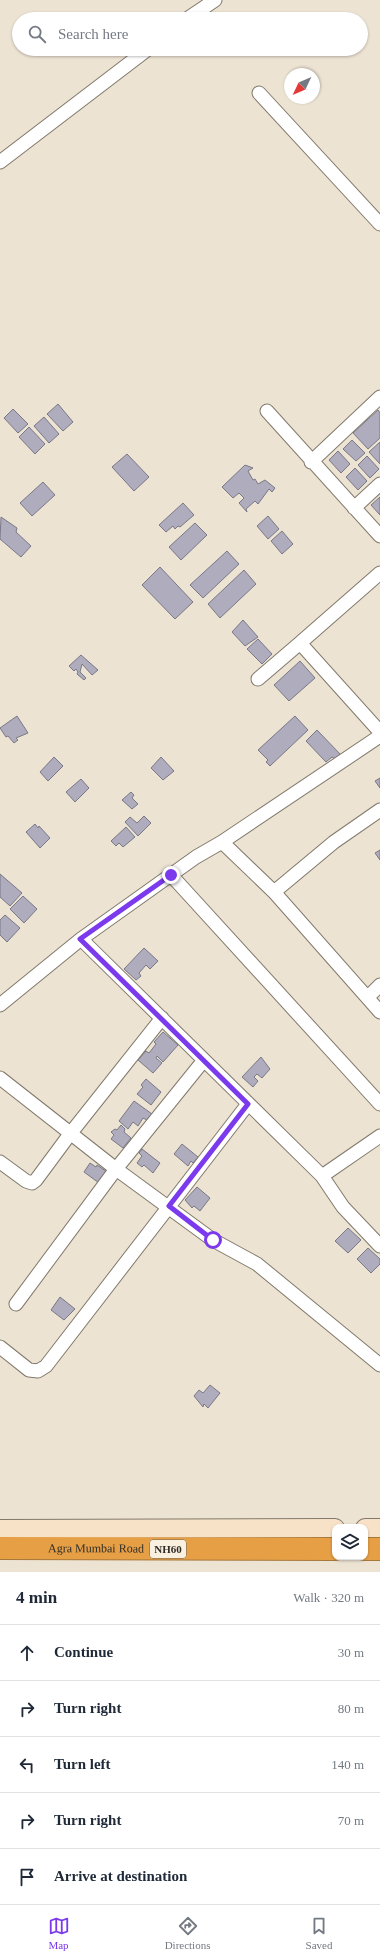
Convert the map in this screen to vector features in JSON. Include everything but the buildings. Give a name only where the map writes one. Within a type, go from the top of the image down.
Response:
[{"type":"highway","name":"Agra Mumbai Road","points":[[0,1548],[332,1549]]},
{"type":"highway","points":[[368,1549],[380,1549]]},
{"type":"street","points":[[197,12],[215,0]]},
{"type":"street","points":[[0,162],[139,56]]},
{"type":"street","points":[[260,93],[380,224]]},
{"type":"street","points":[[311,462],[380,397]]},
{"type":"street","points":[[267,411],[311,462],[380,536]]},
{"type":"street","points":[[354,508],[380,484]]},
{"type":"street","points":[[258,679],[380,573]]},
{"type":"street","points":[[300,643],[380,732]]},
{"type":"street","points":[[0,1005],[80,939],[171,875],[380,736]]},
{"type":"street","points":[[274,892],[334,842],[380,810]]},
{"type":"street","points":[[222,842],[274,892],[380,1012]]},
{"type":"street","points":[[171,875],[380,1104]]},
{"type":"street","points":[[80,939],[322,1176],[342,1207],[380,1246]]},
{"type":"street","points":[[368,997],[380,986]]},
{"type":"street","points":[[0,1162],[26,1182],[32,1183],[162,1018]]},
{"type":"street","points":[[16,1304],[116,1170],[204,1060]]},
{"type":"street","points":[[1,1081],[116,1170],[169,1206],[213,1240],[257,1264],[380,1365]]},
{"type":"street","points":[[0,1347],[29,1370],[38,1371],[46,1366],[248,1104]]},
{"type":"street","points":[[322,1176],[380,1136]]},
{"type":"street","points":[[0,1528],[332,1528]]},
{"type":"street","points":[[368,1528],[380,1528]]},
{"type":"route","points":[[171,875],[80,939],[248,1104],[169,1206],[213,1240]]}]
